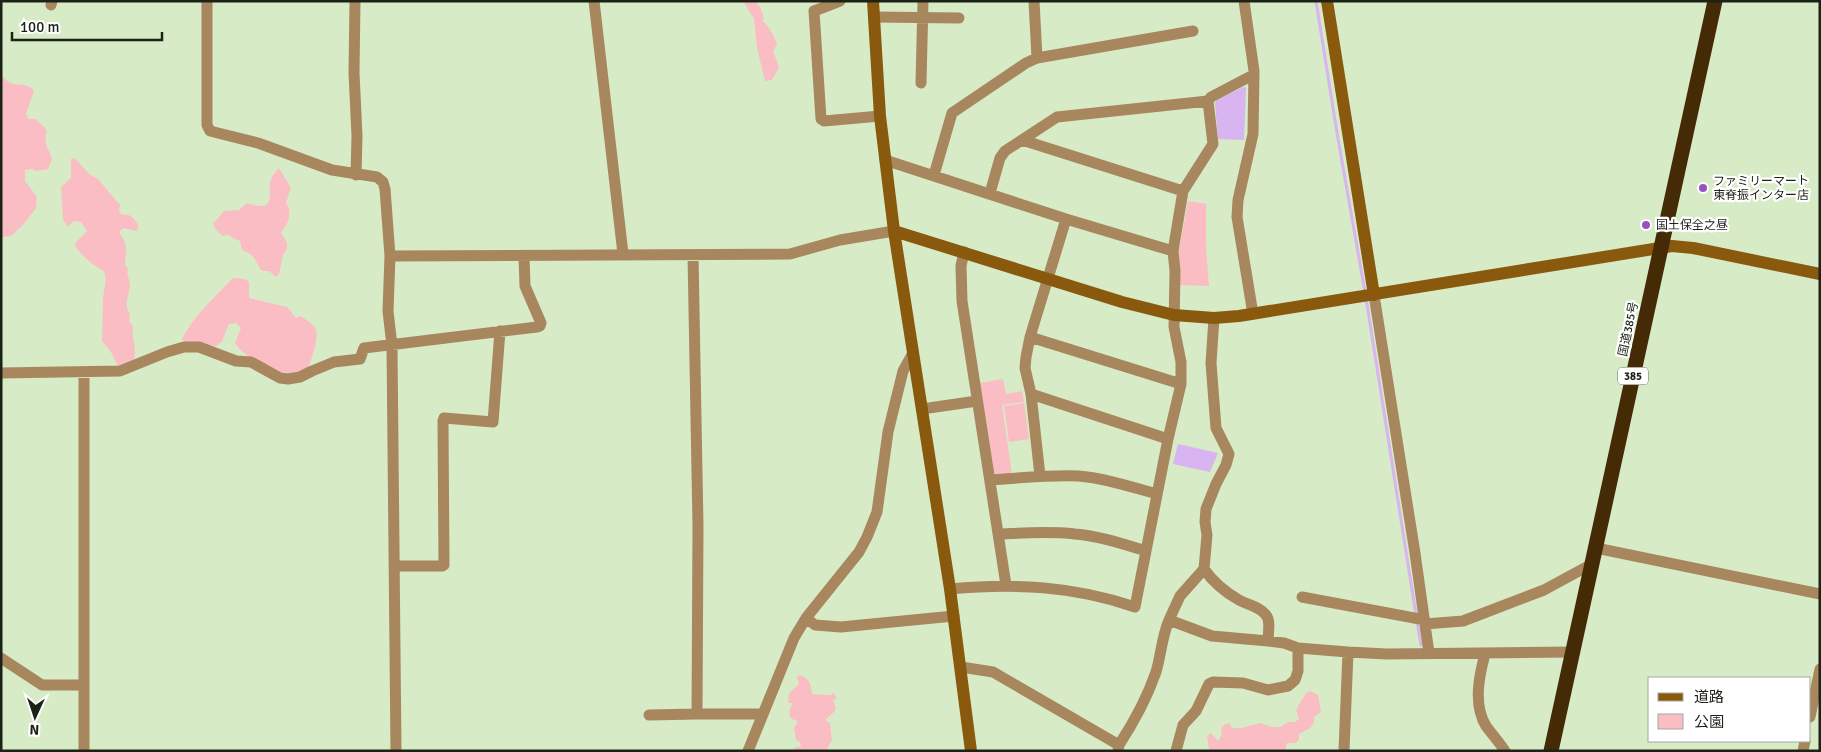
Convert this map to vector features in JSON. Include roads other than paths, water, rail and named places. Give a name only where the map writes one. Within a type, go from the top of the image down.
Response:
[{"type":"highway","name":"国道385号","points":[[1551,751],[1715,1]]},
{"type":"street","points":[[207,1],[207,125],[210,130],[258,142],[332,170],[377,177],[383,182],[388,218],[390,256],[388,310],[392,346],[396,751]]},
{"type":"street","points":[[356,1],[354,73],[357,136],[356,175]]},
{"type":"street","points":[[594,1],[623,254]]},
{"type":"street","points":[[840,1],[814,11],[821,119],[824,121],[880,116]]},
{"type":"street","points":[[873,1],[880,116],[894,231],[954,616],[971,751]]},
{"type":"street","points":[[922,83],[923,1]]},
{"type":"street","points":[[1034,1],[1037,58]]},
{"type":"street","points":[[1244,1],[1254,76],[1253,134],[1238,200],[1237,218],[1253,314]]},
{"type":"street","points":[[1327,1],[1429,653]]},
{"type":"street","points":[[874,17],[922,16],[959,18]]},
{"type":"street","points":[[934,176],[952,113],[1026,62],[1037,58],[1193,31]]},
{"type":"street","points":[[990,193],[1000,158],[1005,151],[1056,117],[1208,101],[1212,97],[1254,76]]},
{"type":"street","points":[[950,589],[1006,586],[1047,588],[1090,594],[1135,607],[1168,439],[1181,384],[1181,362],[1174,327],[1173,251],[1183,191],[1213,144],[1208,101]]},
{"type":"street","points":[[1022,140],[1183,191]]},
{"type":"street","points":[[885,160],[1066,219],[1173,251]]},
{"type":"street","points":[[1040,476],[1026,357],[1030,336],[1066,219]]},
{"type":"street","points":[[390,256],[790,254],[840,240],[894,231],[1122,302],[1174,315],[1214,318],[1253,314],[1374,295],[1672,246],[1694,248],[1820,274]]},
{"type":"street","points":[[964,252],[961,266],[962,301],[1006,586]]},
{"type":"street","points":[[693,255],[698,526],[697,714]]},
{"type":"street","points":[[1,373],[120,371],[167,352],[184,347],[199,347],[236,361],[251,362],[280,378],[300,378],[334,362],[360,359],[364,348],[540,326],[541,323],[525,286],[524,256]]},
{"type":"street","points":[[960,667],[993,672],[1118,748],[1140,709],[1155,673],[1165,630],[1180,596],[1204,569],[1207,535],[1206,509],[1229,454],[1216,428],[1211,363],[1214,318]]},
{"type":"street","points":[[394,566],[444,565],[443,421],[444,418],[493,422],[500,331]]},
{"type":"street","points":[[1030,336],[1181,384]]},
{"type":"street","points":[[748,751],[794,638],[806,618],[868,538],[877,512],[890,423],[903,371],[913,353]]},
{"type":"street","points":[[84,372],[84,751]]},
{"type":"street","points":[[1030,394],[1168,439]]},
{"type":"street","points":[[922,408],[977,401]]},
{"type":"street","points":[[990,480],[1040,476],[1087,478],[1110,481],[1157,494]]},
{"type":"street","points":[[998,534],[1047,532],[1075,534],[1100,538],[1146,551]]},
{"type":"street","points":[[1596,548],[1820,594]]},
{"type":"street","points":[[1302,597],[1425,622],[1463,621],[1544,590],[1592,564]]},
{"type":"street","points":[[1204,569],[1210,578],[1228,592],[1240,600],[1256,606],[1266,615],[1268,641]]},
{"type":"street","points":[[806,618],[815,625],[841,627],[954,616]]},
{"type":"street","points":[[1169,620],[1212,636],[1284,643],[1298,648],[1348,652],[1485,654],[1572,652]]},
{"type":"street","points":[[1176,751],[1183,725],[1196,711],[1210,684],[1213,682],[1243,683],[1268,690],[1288,686],[1296,680],[1298,648]]},
{"type":"street","points":[[1344,751],[1348,652]]},
{"type":"street","points":[[1485,654],[1478,690],[1482,718],[1505,751]]},
{"type":"street","points":[[1,658],[42,685],[83,686]]},
{"type":"street","points":[[1811,712],[1820,669]]},
{"type":"street","points":[[650,715],[763,714]]},
{"type":"waterway","points":[[1316,1],[1365,292]]},
{"type":"waterway","points":[[1366,298],[1416,615]]},
{"type":"waterway","points":[[1417,621],[1421,645]]},
{"type":"place","name":"ファミリーマート 東脊振インター店","points":[[1703,188]]},
{"type":"place","name":"国土保全之昼","points":[[1646,225]]}]
